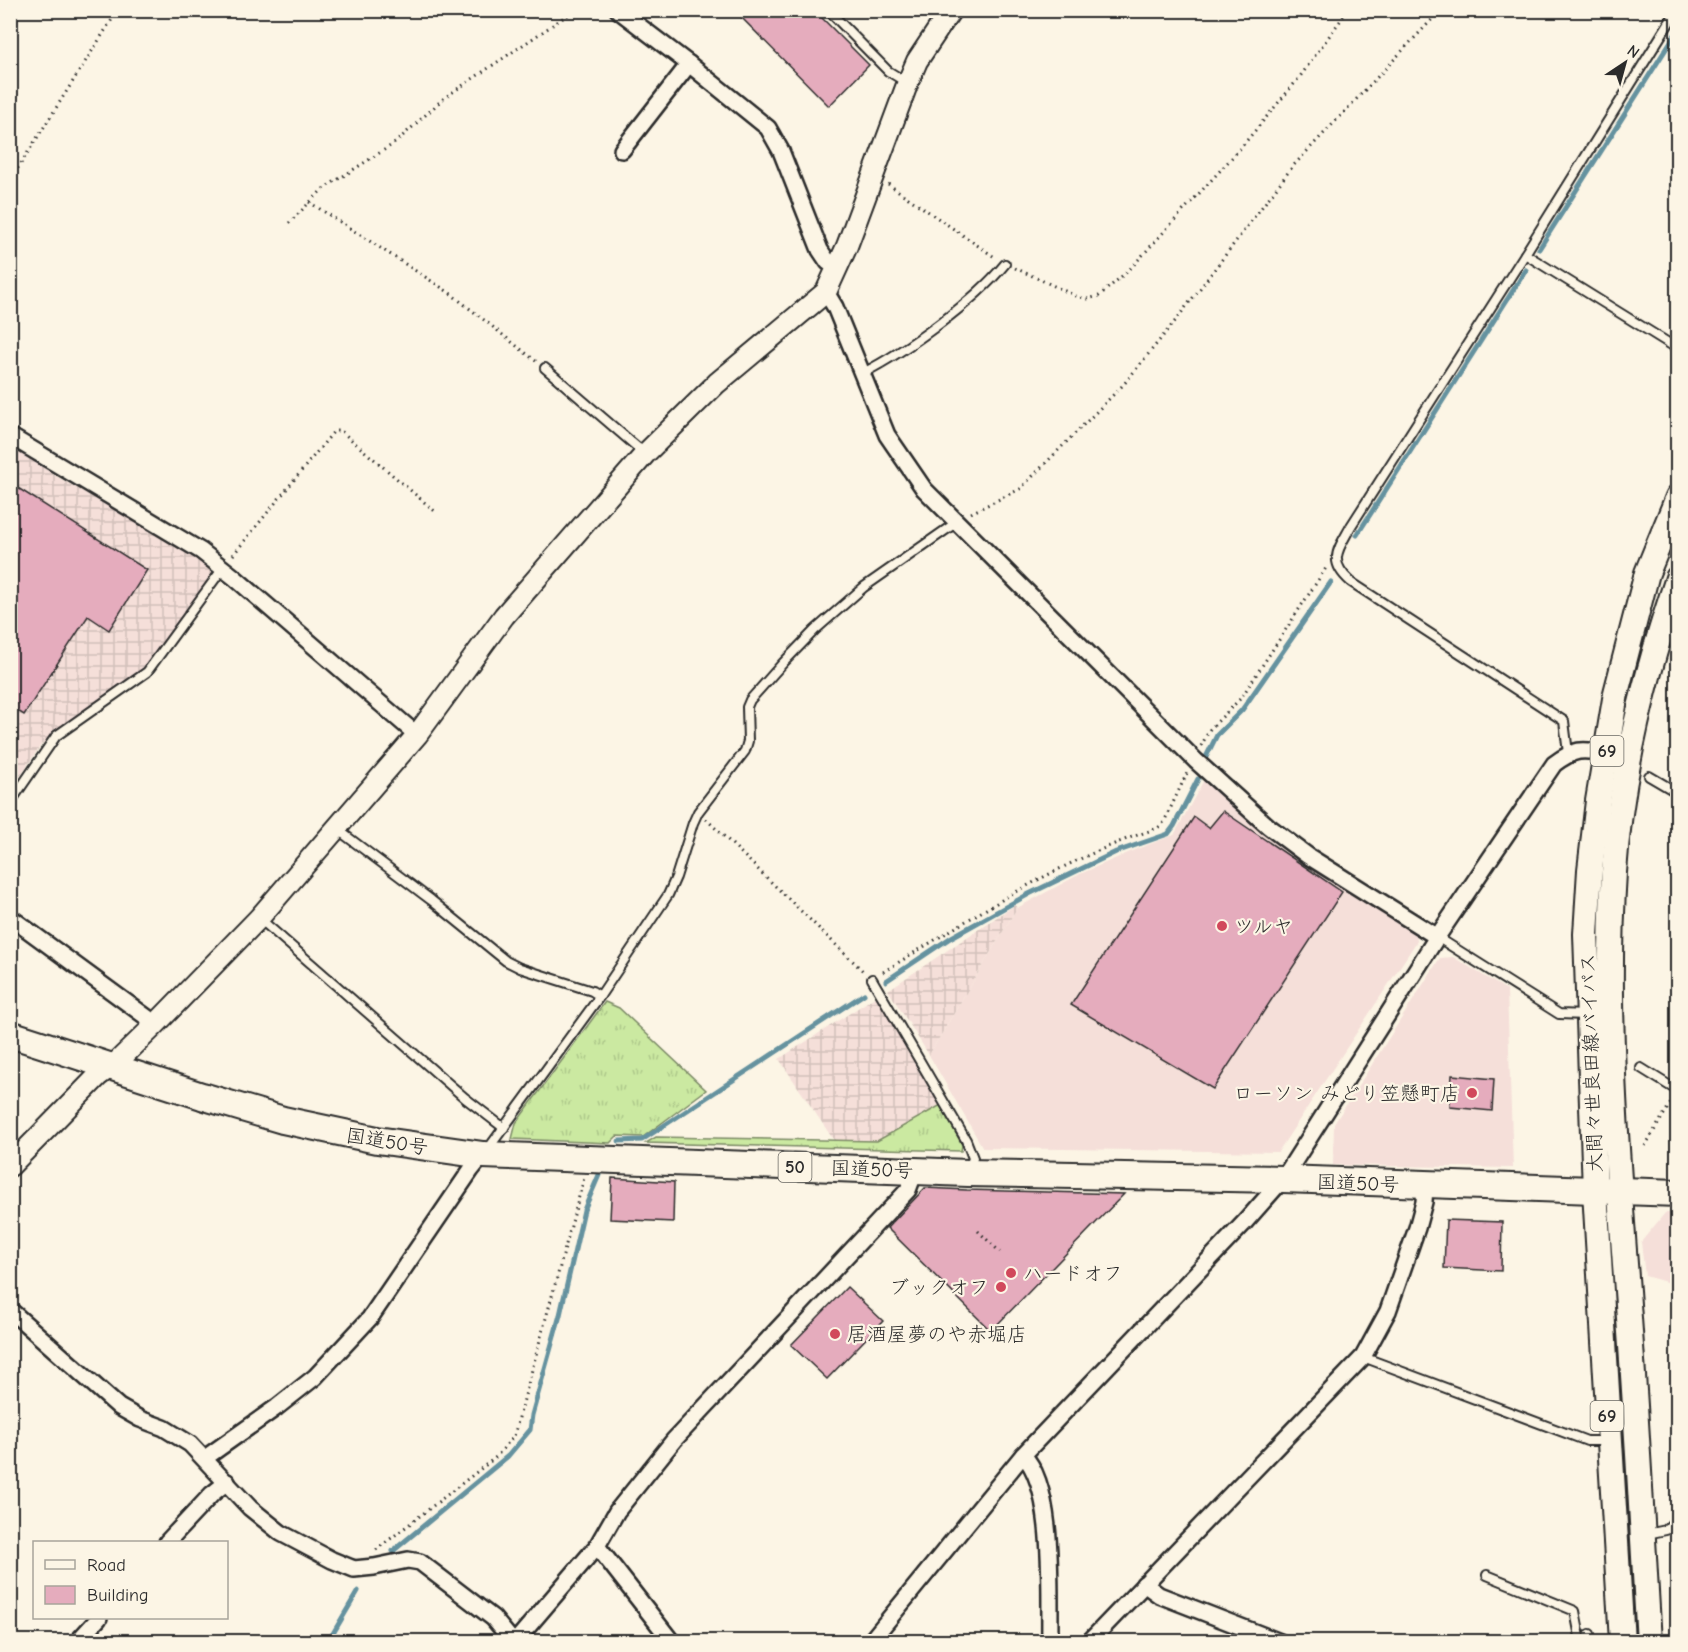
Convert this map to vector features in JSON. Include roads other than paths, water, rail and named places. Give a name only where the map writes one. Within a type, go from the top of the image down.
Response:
[{"type":"highway","name":"国道50号","points":[[10,1035],[202,1096],[332,1132],[405,1145],[483,1155],[968,1173],[1283,1179],[1425,1186],[1677,1193]]},
{"type":"main road","name":"大間々世良田線バイパス","points":[[1648,1641],[1631,1345],[1607,1191],[1588,1015],[1586,934],[1598,801],[1616,693],[1629,635],[1647,573],[1677,496]]},
{"type":"main road","name":"大間々世良田線バイパス","points":[[1622,1641],[1609,1441],[1607,1191],[1614,870],[1628,761],[1643,691],[1677,578]]},
{"type":"street","points":[[618,10],[768,128],[781,151],[820,250],[828,262],[838,268]]},
{"type":"street","points":[[10,1166],[98,1076],[156,1024],[259,918],[417,735],[504,616],[645,454],[717,383],[826,292],[838,268],[917,61],[951,10]]},
{"type":"street","points":[[622,150],[689,64]]},
{"type":"street","points":[[826,292],[835,307],[887,435],[924,489],[1196,761],[1268,826],[1308,856],[1437,938]]},
{"type":"street","points":[[10,436],[201,551],[417,735]]},
{"type":"street","points":[[870,1641],[1023,1455],[1283,1179],[1437,938],[1554,764],[1568,753],[1580,750],[1606,754]]},
{"type":"street","points":[[10,917],[156,1024]]},
{"type":"street","points":[[205,1458],[315,1377],[370,1318],[483,1155]]},
{"type":"street","points":[[10,1310],[119,1407],[140,1419],[176,1434],[205,1458],[250,1508],[281,1533],[354,1569],[408,1560],[420,1562],[493,1618],[514,1641],[597,1546],[617,1511],[674,1440],[908,1190],[912,1171]]},
{"type":"street","points":[[1089,1641],[1363,1357],[1388,1311],[1417,1228],[1424,1202],[1425,1186]]},
{"type":"street","points":[[1023,1455],[1033,1467],[1043,1498],[1049,1566],[1050,1641]]},
{"type":"street","points":[[168,1541],[212,1494],[227,1482]]},
{"type":"street","points":[[597,1546],[672,1641]]},
{"type":"street","points":[[1144,1584],[1159,1595],[1280,1641]]},
{"type":"street","points":[[77,1641],[97,1619]]},
{"type":"lane","points":[[828,10],[888,71],[908,82]]},
{"type":"lane","points":[[1568,753],[1564,722],[1351,582],[1336,564],[1337,552],[1351,526],[1525,254],[1677,10]]},
{"type":"lane","points":[[1525,254],[1677,349]]},
{"type":"lane","points":[[863,373],[951,315],[1005,264]]},
{"type":"lane","points":[[545,368],[645,454]]},
{"type":"lane","points":[[483,1155],[600,996],[668,895],[698,812],[745,751],[748,741],[747,707],[750,700],[815,630],[864,587],[957,522]]},
{"type":"lane","points":[[10,803],[56,736],[147,672],[223,568]]},
{"type":"lane","points":[[1650,776],[1677,793]]},
{"type":"lane","points":[[337,829],[431,900],[506,961],[520,968],[592,991],[600,996]]},
{"type":"lane","points":[[259,918],[465,1098],[504,1128]]},
{"type":"lane","points":[[1437,938],[1559,1014],[1588,1015]]},
{"type":"lane","points":[[872,979],[966,1140],[973,1158],[968,1173]]},
{"type":"lane","points":[[1641,1068],[1677,1091]]},
{"type":"lane","points":[[1363,1357],[1587,1441],[1609,1441]]},
{"type":"lane","points":[[1642,1534],[1666,1530],[1677,1517]]},
{"type":"lane","points":[[1487,1575],[1575,1611],[1583,1641]]},
{"type":"lane","points":[[1583,1641],[1590,1634]]},
{"type":"waterway","points":[[1539,249],[1678,30]]},
{"type":"waterway","points":[[1357,535],[1526,270]]},
{"type":"waterway","points":[[1206,757],[1217,735],[1242,710],[1331,582]]},
{"type":"waterway","points":[[886,981],[950,938],[1029,894],[1116,852],[1168,834],[1198,779]]},
{"type":"waterway","points":[[619,1141],[642,1140],[864,994]]},
{"type":"waterway","points":[[393,1551],[508,1456],[530,1430],[584,1210],[599,1175]]},
{"type":"waterway","points":[[328,1642],[358,1591]]},
{"type":"place","name":"ツルヤ","points":[[1222,926]]},
{"type":"place","name":"ローソン みどり笠懸町店","points":[[1472,1093]]},
{"type":"place","name":"ハードオフ","points":[[1011,1273]]},
{"type":"place","name":"ブックオフ","points":[[1001,1287]]},
{"type":"place","name":"居酒屋夢のや赤堀店","points":[[835,1334]]}]
